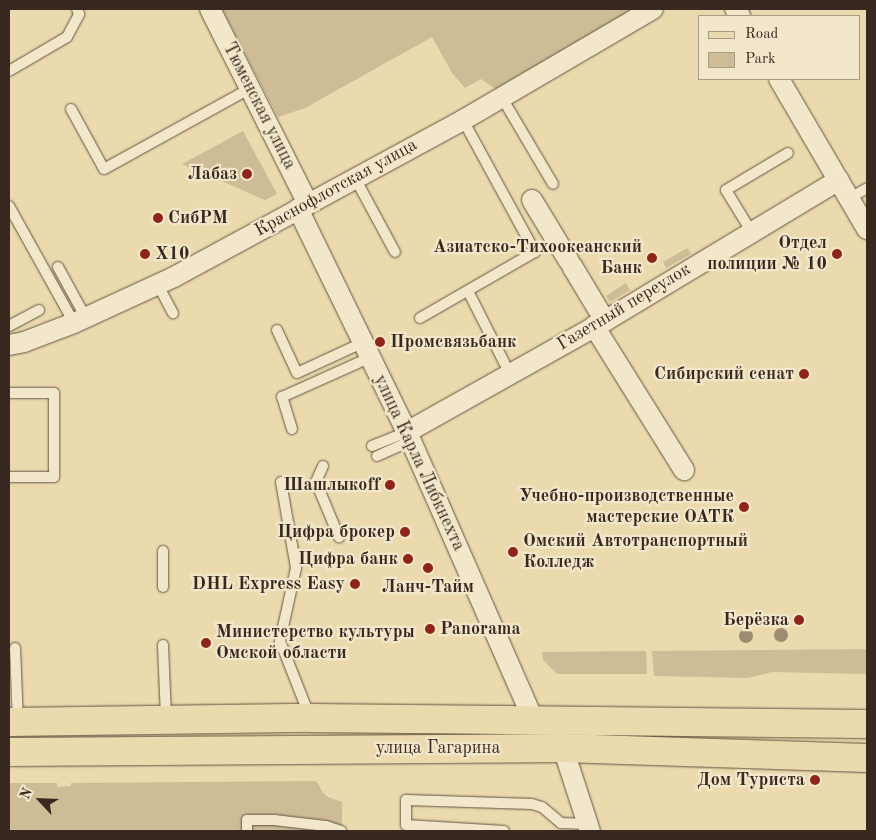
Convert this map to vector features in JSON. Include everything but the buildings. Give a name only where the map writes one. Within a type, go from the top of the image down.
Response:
[{"type":"main road","name":"улица Гагарина","points":[[13,722],[311,718],[867,724]]},
{"type":"main road","name":"улица Гагарина","points":[[9,752],[563,748],[867,758]]},
{"type":"street","name":"Тюменская улица","points":[[210,9],[251,88],[303,207]]},
{"type":"street","name":"Краснофлотская улица","points":[[9,345],[24,342],[80,321],[158,285],[463,120],[501,96],[653,9]]},
{"type":"street","points":[[780,80],[867,229]]},
{"type":"street","name":"Газетный переулок","points":[[409,436],[510,374],[600,323],[839,180]]},
{"type":"street","points":[[532,200],[570,263],[600,323],[684,470]]},
{"type":"street","name":"улица Карла Либкнехта","points":[[303,207],[367,350],[409,436],[533,719]]},
{"type":"street","points":[[563,748],[588,828]]},
{"type":"lane","points":[[9,72],[67,37],[79,14],[77,9]]},
{"type":"lane","points":[[71,109],[104,169],[251,88]]},
{"type":"lane","points":[[501,96],[553,184]]},
{"type":"lane","points":[[420,318],[536,252],[463,120]]},
{"type":"lane","points":[[751,231],[726,190],[788,153]]},
{"type":"lane","points":[[355,178],[395,252]]},
{"type":"lane","points":[[850,198],[867,188]]},
{"type":"lane","points":[[513,209],[532,200]]},
{"type":"lane","points":[[9,206],[80,321]]},
{"type":"lane","points":[[58,267],[80,321]]},
{"type":"lane","points":[[158,285],[173,312]]},
{"type":"lane","points":[[468,291],[510,374]]},
{"type":"lane","points":[[9,326],[39,310]]},
{"type":"lane","points":[[277,330],[297,373],[367,350]]},
{"type":"lane","points":[[292,429],[282,397],[367,350]]},
{"type":"lane","points":[[9,393],[54,393],[54,477],[9,477]]},
{"type":"lane","points":[[372,446],[409,436]]},
{"type":"lane","points":[[377,456],[409,436]]},
{"type":"lane","points":[[323,466],[316,482],[339,537]]},
{"type":"lane","points":[[281,482],[296,568],[280,641],[311,718]]},
{"type":"lane","points":[[163,551],[163,587]]},
{"type":"lane","points":[[163,645],[166,719]]},
{"type":"lane","points":[[13,722],[15,648]]},
{"type":"lane","points":[[504,831],[406,825],[406,800],[532,804],[542,806],[561,823],[588,828]]},
{"type":"lane","points":[[247,831],[247,820],[274,820],[317,825],[341,831]]},
{"type":"green space","points":[[222,9],[633,9],[497,90],[481,79],[465,88],[452,73],[432,37],[305,108],[278,117]]},
{"type":"green space","points":[[243,131],[277,194],[265,200],[182,164]]},
{"type":"green space","points":[[687,248],[691,254],[666,268],[663,262]]},
{"type":"green space","points":[[626,283],[630,290],[610,302],[606,296]]},
{"type":"green space","points":[[867,649],[867,674],[772,672],[748,678],[654,676],[652,651]]},
{"type":"green space","points":[[646,651],[647,674],[557,674],[543,660],[542,652]]},
{"type":"green space","points":[[317,782],[323,793],[328,797],[342,802],[342,824],[345,831],[9,831],[9,783],[57,783],[57,787],[71,786],[71,783]]},
{"type":"place","name":"Лабаз","points":[[247,174]]},
{"type":"place","name":"СибРМ","points":[[158,218]]},
{"type":"place","name":"Х10","points":[[145,254]]},
{"type":"place","name":"Отдел полиции № 10","points":[[837,254]]},
{"type":"place","name":"Азиатско-Тихоокеанский Банк","points":[[652,258]]},
{"type":"place","name":"Промсвязьбанк","points":[[380,342]]},
{"type":"place","name":"Сибирский сенат","points":[[804,374]]},
{"type":"place","name":"Шашлыкoff","points":[[390,485]]},
{"type":"place","name":"Учебно-производственные мастерские ОАТК","points":[[744,507]]},
{"type":"place","name":"Цифра брокер","points":[[405,532]]},
{"type":"place","name":"Омский Автотранспортный Колледж","points":[[513,552]]},
{"type":"place","name":"Цифра банк","points":[[408,559]]},
{"type":"place","name":"Ланч-Тайм","points":[[428,568]]},
{"type":"place","name":"DHL Express Easy","points":[[355,584]]},
{"type":"place","name":"Берёзка","points":[[799,620]]},
{"type":"place","name":"Panorama","points":[[430,629]]},
{"type":"place","name":"Министерство культуры Омской области","points":[[206,643]]},
{"type":"place","name":"Дом Туриста","points":[[815,780]]}]
